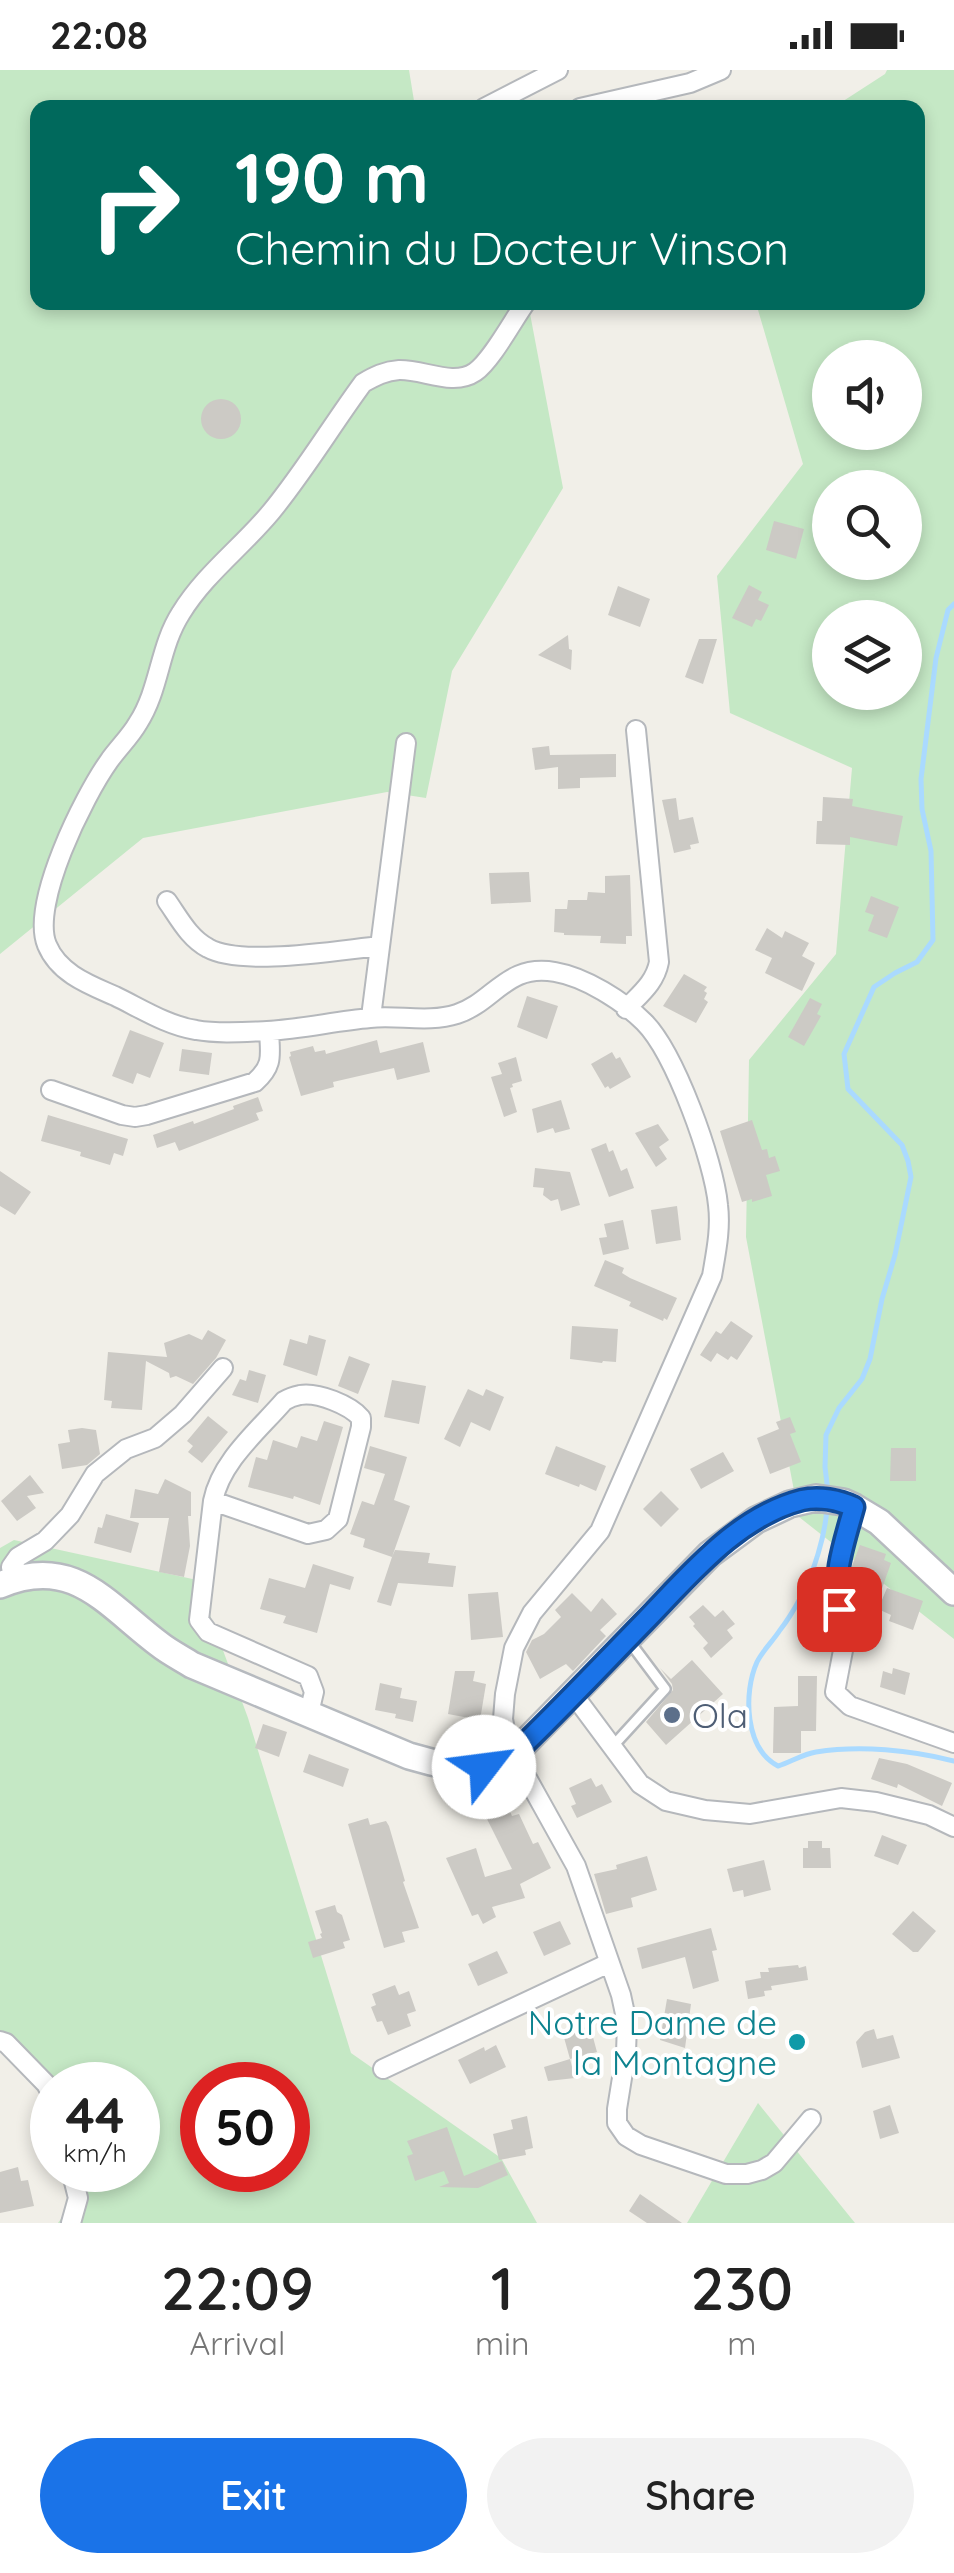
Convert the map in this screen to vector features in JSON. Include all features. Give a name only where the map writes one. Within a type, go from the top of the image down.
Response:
[{"type":"main road","points":[[7,1582],[42,1575],[74,1580],[102,1595],[160,1645],[192,1665],[409,1756],[484,1767],[514,1754],[710,1554],[756,1520],[790,1504],[816,1498],[848,1505],[879,1522],[954,1592]]},
{"type":"street","points":[[500,100],[558,70]]},
{"type":"street","points":[[615,100],[690,83],[721,70]]},
{"type":"street","points":[[521,310],[476,372],[460,379],[401,370],[380,373],[363,382],[271,512],[194,592],[168,638],[152,700],[107,764],[59,858],[45,910],[44,932],[54,957],[74,977],[194,1030],[269,1031],[371,1018],[454,1016],[471,1008],[504,981],[528,972],[555,972],[600,989],[646,1024],[674,1069],[693,1113],[718,1203],[712,1276],[600,1532],[532,1613],[514,1648],[503,1719],[508,1742],[576,1866],[622,1995],[626,2053],[617,2124],[626,2136],[641,2145],[726,2174],[747,2174],[774,2163],[811,2118]]},
{"type":"street","points":[[626,1009],[650,985],[659,962],[636,730]]},
{"type":"street","points":[[371,1018],[406,743]]},
{"type":"street","points":[[167,900],[189,934],[206,948],[224,955],[249,958],[380,946]]},
{"type":"street","points":[[51,1090],[122,1115],[147,1115],[255,1082],[266,1072],[270,1060],[269,1031]]},
{"type":"street","points":[[7,1582],[18,1557],[45,1540],[70,1515],[94,1474],[126,1448],[155,1438],[183,1414],[223,1368]]},
{"type":"street","points":[[212,1500],[308,1534],[326,1530],[338,1519],[361,1418],[354,1410],[312,1395],[297,1395],[284,1401],[226,1468],[212,1500],[198,1616],[202,1627],[308,1676],[314,1692],[309,1713]]},
{"type":"street","points":[[848,1505],[836,1594],[845,1640],[835,1692],[850,1706],[954,1743]]},
{"type":"street","points":[[573,1694],[640,1784],[666,1801],[750,1814],[840,1798],[929,1815],[954,1827]]},
{"type":"street","points":[[383,2070],[608,1963]]},
{"type":"street","points":[[0,2041],[30,2068]]},
{"type":"street","points":[[71,2223],[76,2192]]},
{"type":"lane","points":[[612,1747],[665,1690],[627,1639]]},
{"type":"green space","points":[[0,70],[409,70],[414,100],[30,100],[30,310],[529,310],[563,488],[452,671],[426,798],[387,792],[143,838],[0,954]]},
{"type":"green space","points":[[887,70],[954,70],[954,1639],[799,1517],[746,1237],[749,1060],[836,954],[852,768],[730,713],[717,576],[803,464],[758,310],[925,310],[925,100],[845,100]]},
{"type":"green space","points":[[14,1540],[197,1580],[248,1718],[351,2053],[501,2158],[537,2223],[58,2223],[80,2192],[160,2192],[160,2062],[30,2064],[0,2036],[0,1548]]},
{"type":"green space","points":[[758,2103],[855,2223],[687,2223]]},
{"type":"building","points":[[221,399],[235,405],[241,419],[235,433],[221,439],[207,433],[201,419],[207,405]]},
{"type":"building","points":[[774,521],[804,529],[796,559],[766,550]]},
{"type":"building","points":[[749,585],[762,592],[758,600],[769,605],[761,621],[756,619],[752,627],[732,618]]},
{"type":"building","points":[[618,586],[650,599],[640,627],[608,615]]},
{"type":"building","points":[[568,635],[571,670],[538,655]]},
{"type":"building","points":[[699,639],[717,639],[703,684],[685,677]]},
{"type":"building","points":[[549,746],[550,755],[616,754],[616,777],[580,778],[580,788],[558,789],[558,767],[535,770],[532,748]]},
{"type":"building","points":[[823,797],[853,799],[852,806],[903,816],[897,846],[850,837],[850,845],[816,844]]},
{"type":"building","points":[[676,798],[679,820],[693,817],[699,843],[674,853],[662,800]]},
{"type":"building","points":[[529,872],[531,902],[491,904],[489,873]]},
{"type":"building","points":[[630,875],[632,936],[626,936],[626,944],[600,943],[601,936],[554,932],[555,909],[567,909],[568,900],[587,900],[588,892],[605,893],[605,876]]},
{"type":"building","points":[[871,896],[899,907],[887,938],[868,931],[874,915],[865,912]]},
{"type":"building","points":[[767,928],[782,938],[785,931],[809,943],[802,956],[815,963],[802,991],[765,973],[772,958],[755,950]]},
{"type":"building","points":[[684,974],[707,987],[704,999],[708,1002],[696,1023],[663,1006]]},
{"type":"building","points":[[527,996],[558,1006],[547,1039],[517,1027]]},
{"type":"building","points":[[810,998],[822,1004],[817,1014],[821,1016],[804,1046],[788,1037]]},
{"type":"building","points":[[130,1030],[164,1043],[150,1078],[137,1073],[133,1084],[112,1076]]},
{"type":"building","points":[[377,1040],[380,1053],[423,1042],[430,1072],[397,1080],[394,1068],[333,1082],[334,1087],[301,1096],[290,1052],[313,1046],[315,1052],[325,1050],[326,1054]]},
{"type":"building","points":[[182,1049],[212,1053],[209,1075],[179,1071]]},
{"type":"building","points":[[612,1052],[616,1059],[620,1057],[631,1077],[610,1089],[605,1088],[591,1064]]},
{"type":"building","points":[[516,1057],[522,1081],[510,1088],[517,1112],[504,1117],[491,1077],[502,1074],[498,1063]]},
{"type":"building","points":[[258,1097],[263,1111],[256,1113],[259,1120],[179,1151],[175,1142],[157,1148],[153,1135],[193,1121],[194,1124]]},
{"type":"building","points":[[561,1100],[570,1129],[555,1133],[553,1128],[537,1133],[532,1109]]},
{"type":"building","points":[[48,1115],[128,1139],[123,1156],[114,1153],[110,1165],[41,1141]]},
{"type":"building","points":[[752,1120],[762,1150],[767,1149],[769,1158],[775,1156],[780,1171],[766,1175],[772,1196],[742,1202],[720,1131]]},
{"type":"building","points":[[658,1124],[669,1140],[659,1147],[667,1159],[656,1167],[635,1133]]},
{"type":"building","points":[[606,1143],[621,1171],[627,1168],[634,1188],[609,1197],[591,1149]]},
{"type":"building","points":[[535,1168],[570,1172],[580,1205],[561,1211],[558,1199],[551,1201],[543,1195],[544,1188],[533,1187]]},
{"type":"building","points":[[0,1171],[31,1192],[15,1215],[0,1206]]},
{"type":"building","points":[[677,1206],[681,1240],[656,1244],[651,1210]]},
{"type":"building","points":[[623,1220],[629,1249],[603,1255],[599,1238],[607,1237],[604,1224]]},
{"type":"building","points":[[605,1260],[624,1268],[622,1273],[630,1278],[677,1298],[667,1320],[629,1306],[631,1302],[594,1286]]},
{"type":"building","points":[[731,1321],[753,1336],[737,1360],[717,1353],[711,1362],[700,1355],[716,1331],[721,1334]]},
{"type":"building","points":[[572,1326],[618,1329],[616,1362],[570,1359]]},
{"type":"building","points":[[208,1330],[226,1340],[193,1384],[176,1376],[170,1378],[169,1373],[146,1361],[142,1410],[111,1408],[112,1401],[104,1400],[108,1352],[167,1357],[164,1343],[189,1334],[202,1340]]},
{"type":"building","points":[[309,1335],[326,1340],[317,1376],[283,1365],[290,1339],[307,1344]]},
{"type":"building","points":[[349,1356],[370,1364],[358,1394],[338,1386]]},
{"type":"building","points":[[249,1370],[266,1375],[258,1403],[232,1395],[240,1379],[246,1381]]},
{"type":"building","points":[[392,1380],[426,1386],[419,1424],[384,1417]]},
{"type":"building","points":[[468,1389],[483,1396],[486,1389],[504,1397],[490,1431],[471,1422],[460,1447],[444,1439]]},
{"type":"building","points":[[208,1416],[228,1432],[202,1463],[188,1452],[193,1446],[187,1441]]},
{"type":"building","points":[[790,1417],[796,1432],[790,1434],[801,1462],[770,1474],[757,1438],[779,1429],[776,1422]]},
{"type":"building","points":[[324,1421],[343,1427],[320,1505],[248,1487],[256,1457],[267,1460],[273,1440],[297,1448],[301,1436],[317,1441]]},
{"type":"building","points":[[68,1430],[96,1430],[100,1454],[87,1465],[62,1469],[58,1444],[70,1442]]},
{"type":"building","points":[[370,1446],[407,1457],[394,1500],[410,1506],[392,1557],[363,1547],[365,1539],[350,1534],[362,1501],[374,1505],[385,1474],[364,1468]]},
{"type":"building","points":[[556,1446],[606,1466],[596,1491],[545,1474]]},
{"type":"building","points":[[891,1448],[916,1448],[916,1481],[890,1481]]},
{"type":"building","points":[[723,1452],[734,1471],[701,1489],[690,1469]]},
{"type":"building","points":[[30,1475],[44,1493],[27,1496],[36,1508],[17,1521],[1,1501]]},
{"type":"building","points":[[165,1479],[191,1492],[190,1546],[184,1577],[159,1572],[169,1518],[130,1518],[135,1489],[158,1494]]},
{"type":"building","points":[[661,1491],[679,1509],[661,1527],[643,1509]]},
{"type":"building","points":[[106,1514],[139,1523],[131,1553],[94,1543]]},
{"type":"building","points":[[860,1545],[886,1554],[884,1560],[891,1563],[879,1597],[849,1586]]},
{"type":"building","points":[[395,1550],[430,1553],[428,1563],[456,1566],[453,1587],[398,1583],[391,1606],[377,1602]]},
{"type":"building","points":[[313,1564],[354,1577],[350,1590],[330,1584],[317,1633],[283,1623],[286,1616],[260,1609],[269,1578],[305,1588]]},
{"type":"building","points":[[887,1588],[923,1601],[913,1630],[889,1621],[891,1615],[878,1609]]},
{"type":"building","points":[[498,1592],[503,1637],[471,1640],[468,1594]]},
{"type":"building","points":[[572,1593],[591,1612],[602,1598],[617,1614],[600,1630],[606,1636],[573,1671],[566,1664],[540,1679],[526,1652],[532,1640],[561,1617],[555,1610]]},
{"type":"building","points":[[703,1605],[715,1617],[723,1610],[735,1624],[727,1630],[733,1638],[711,1658],[703,1648],[708,1643],[689,1617]]},
{"type":"building","points":[[692,1660],[723,1694],[666,1745],[646,1722],[673,1690],[660,1668],[671,1679]]},
{"type":"building","points":[[893,1668],[910,1673],[905,1695],[880,1687],[883,1671],[892,1674]]},
{"type":"building","points":[[455,1671],[475,1671],[473,1681],[486,1684],[480,1720],[448,1714]]},
{"type":"building","points":[[798,1676],[817,1676],[816,1731],[801,1731],[801,1753],[773,1753],[774,1707],[798,1706]]},
{"type":"building","points":[[380,1683],[402,1688],[400,1698],[417,1701],[413,1722],[375,1710]]},
{"type":"building","points":[[263,1724],[287,1732],[279,1757],[255,1748]]},
{"type":"building","points":[[309,1754],[349,1769],[343,1787],[303,1772]]},
{"type":"building","points":[[879,1758],[907,1764],[952,1783],[942,1806],[898,1784],[897,1788],[871,1779]]},
{"type":"building","points":[[591,1778],[596,1787],[602,1784],[612,1802],[577,1818],[569,1788]]},
{"type":"building","points":[[508,1807],[512,1816],[519,1814],[533,1844],[538,1842],[551,1868],[520,1884],[525,1898],[492,1907],[496,1917],[483,1924],[478,1914],[472,1916],[446,1858],[476,1848],[485,1877],[512,1869],[486,1817]]},
{"type":"building","points":[[368,1818],[370,1825],[386,1821],[389,1826],[419,1928],[402,1932],[405,1942],[384,1948],[348,1824]]},
{"type":"building","points":[[882,1835],[907,1845],[898,1865],[874,1856]]},
{"type":"building","points":[[808,1841],[822,1841],[822,1848],[830,1848],[831,1868],[803,1868],[803,1848],[808,1848]]},
{"type":"building","points":[[647,1856],[657,1890],[631,1898],[633,1907],[606,1914],[594,1874]]},
{"type":"building","points":[[764,1860],[771,1890],[744,1897],[743,1890],[733,1892],[727,1869]]},
{"type":"building","points":[[335,1905],[350,1940],[343,1942],[345,1948],[313,1958],[308,1942],[322,1938],[315,1911]]},
{"type":"building","points":[[913,1911],[936,1931],[918,1952],[892,1934]]},
{"type":"building","points":[[560,1921],[571,1944],[544,1956],[533,1932]]},
{"type":"building","points":[[711,1928],[719,1981],[693,1989],[685,1957],[642,1969],[637,1948]]},
{"type":"building","points":[[497,1951],[508,1973],[478,1986],[468,1964]]},
{"type":"building","points":[[806,1966],[808,1980],[771,1986],[772,1990],[764,1991],[765,1996],[748,1999],[745,1981],[761,1978],[760,1972],[769,1972],[768,1968]]},
{"type":"building","points":[[395,1985],[399,1995],[409,1991],[416,2011],[407,2014],[411,2026],[388,2035],[371,2007],[376,2005],[372,1994]]},
{"type":"building","points":[[667,1999],[691,2004],[685,2048],[660,2040]]},
{"type":"building","points":[[590,2026],[597,2052],[570,2059],[563,2034]]},
{"type":"building","points":[[874,2029],[877,2039],[893,2035],[900,2058],[862,2068],[856,2042]]},
{"type":"building","points":[[496,2045],[506,2067],[470,2084],[458,2060]]},
{"type":"building","points":[[570,2059],[575,2078],[548,2081],[544,2067]]},
{"type":"building","points":[[890,2105],[899,2133],[880,2139],[873,2111]]},
{"type":"building","points":[[527,2116],[533,2148],[525,2150],[526,2155],[499,2160],[493,2134],[513,2129],[511,2120]]},
{"type":"building","points":[[447,2127],[464,2176],[502,2161],[508,2175],[478,2188],[439,2187],[449,2183],[444,2171],[415,2181],[407,2156],[413,2154],[407,2141]]},
{"type":"building","points":[[18,2167],[21,2181],[28,2180],[34,2206],[0,2213],[0,2172]]},
{"type":"building","points":[[640,2194],[682,2223],[647,2223],[629,2211]]},
{"type":"waterway","points":[[828,1492],[826,1435],[839,1408],[862,1379],[870,1359],[911,1177],[902,1145],[848,1089],[844,1054],[874,987],[917,962],[933,940],[931,851],[922,809],[921,779],[936,658],[948,610],[954,604]]},
{"type":"waterway","points":[[827,1508],[806,1587],[759,1658],[753,1675],[750,1719],[759,1747],[778,1766],[811,1753],[850,1749],[903,1751],[954,1761]]},
{"type":"place","name":"Ola","points":[[672,1715]]},
{"type":"place","name":"Notre Dame de la Montagne","points":[[797,2042]]},
{"type":"route","points":[[484,1767],[514,1754],[546,1724],[710,1554],[756,1520],[790,1504],[816,1498],[854,1507],[837,1579],[839,1609]]}]
